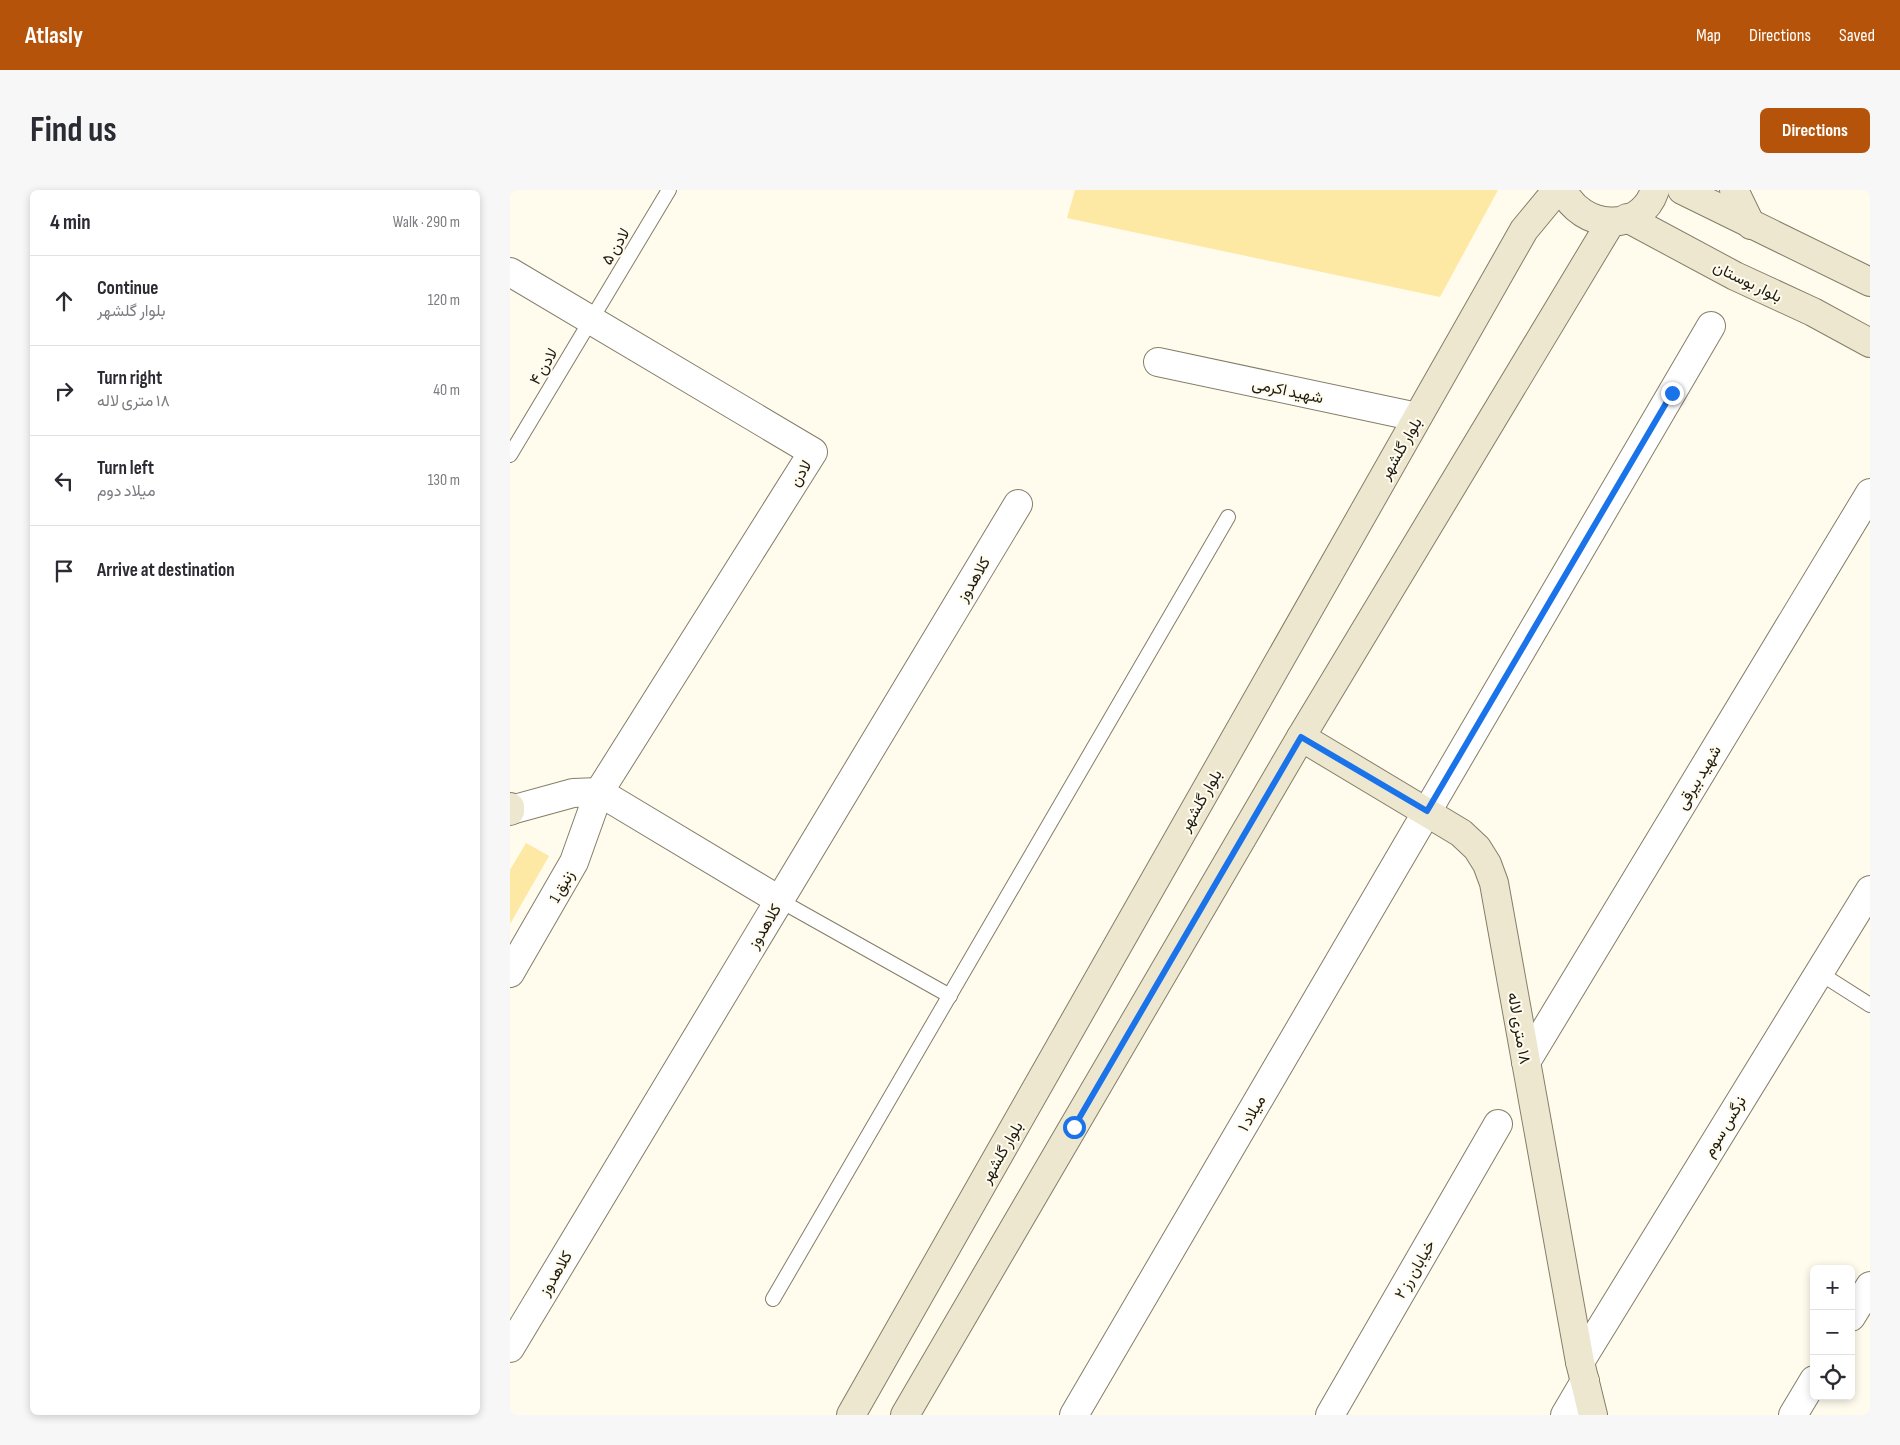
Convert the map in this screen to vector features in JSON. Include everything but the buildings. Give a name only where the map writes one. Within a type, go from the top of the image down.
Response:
[{"type":"main road","name":"بلوار گلشهر","points":[[851,1415],[1524,230],[1557,190]]},
{"type":"main road","name":"بلوار بوستان","points":[[1564,190],[1572,206],[1586,216],[1602,222],[1619,220],[1813,312],[1870,343]]},
{"type":"main road","points":[[905,1415],[1301,737],[1619,220],[1646,206],[1655,190]]},
{"type":"main road","points":[[1682,190],[1869,281]]},
{"type":"main road","points":[[1734,190],[1751,225]]},
{"type":"main road","name":"١٨ متری لاله","points":[[1301,737],[1461,833],[1477,848],[1487,864],[1494,883],[1583,1372],[1593,1415]]},
{"type":"street","name":"لادن","points":[[510,272],[813,452],[599,792]]},
{"type":"street","name":"میلاد ۱","points":[[1074,1415],[1711,326]]},
{"type":"street","name":"شهید اکرمی","points":[[1158,362],[1418,417]]},
{"type":"street","name":"شهید بیرقی","points":[[1526,1062],[1870,493]]},
{"type":"street","name":"کلاهدوز","points":[[510,1348],[1018,504]]},
{"type":"street","points":[[510,809],[572,793],[599,792],[779,900]]},
{"type":"street","name":"زنبق 1","points":[[510,973],[574,862],[599,792]]},
{"type":"street","name":"نرگس سوم","points":[[1565,1415],[1583,1372],[1818,972],[1870,890]]},
{"type":"street","name":"خیابان رز ۲","points":[[1330,1415],[1498,1124]]},
{"type":"street","points":[[1855,1310],[1870,1286]]},
{"type":"street","points":[[1793,1415],[1810,1387]]},
{"type":"lane","name":"لادن ۵","points":[[591,320],[669,190]]},
{"type":"lane","name":"لادن ۴","points":[[510,455],[591,320]]},
{"type":"lane","points":[[773,1300],[1228,517]]},
{"type":"lane","points":[[779,900],[950,996]]},
{"type":"lane","points":[[1818,972],[1870,1005]]},
{"type":"shaded area","points":[[1075,190],[1498,190],[1440,297],[1067,218]]},
{"type":"shaded area","points":[[526,843],[549,856],[510,924],[510,870]]},
{"type":"route","points":[[1074,1127],[1301,737],[1427,811],[1672,393]]}]
